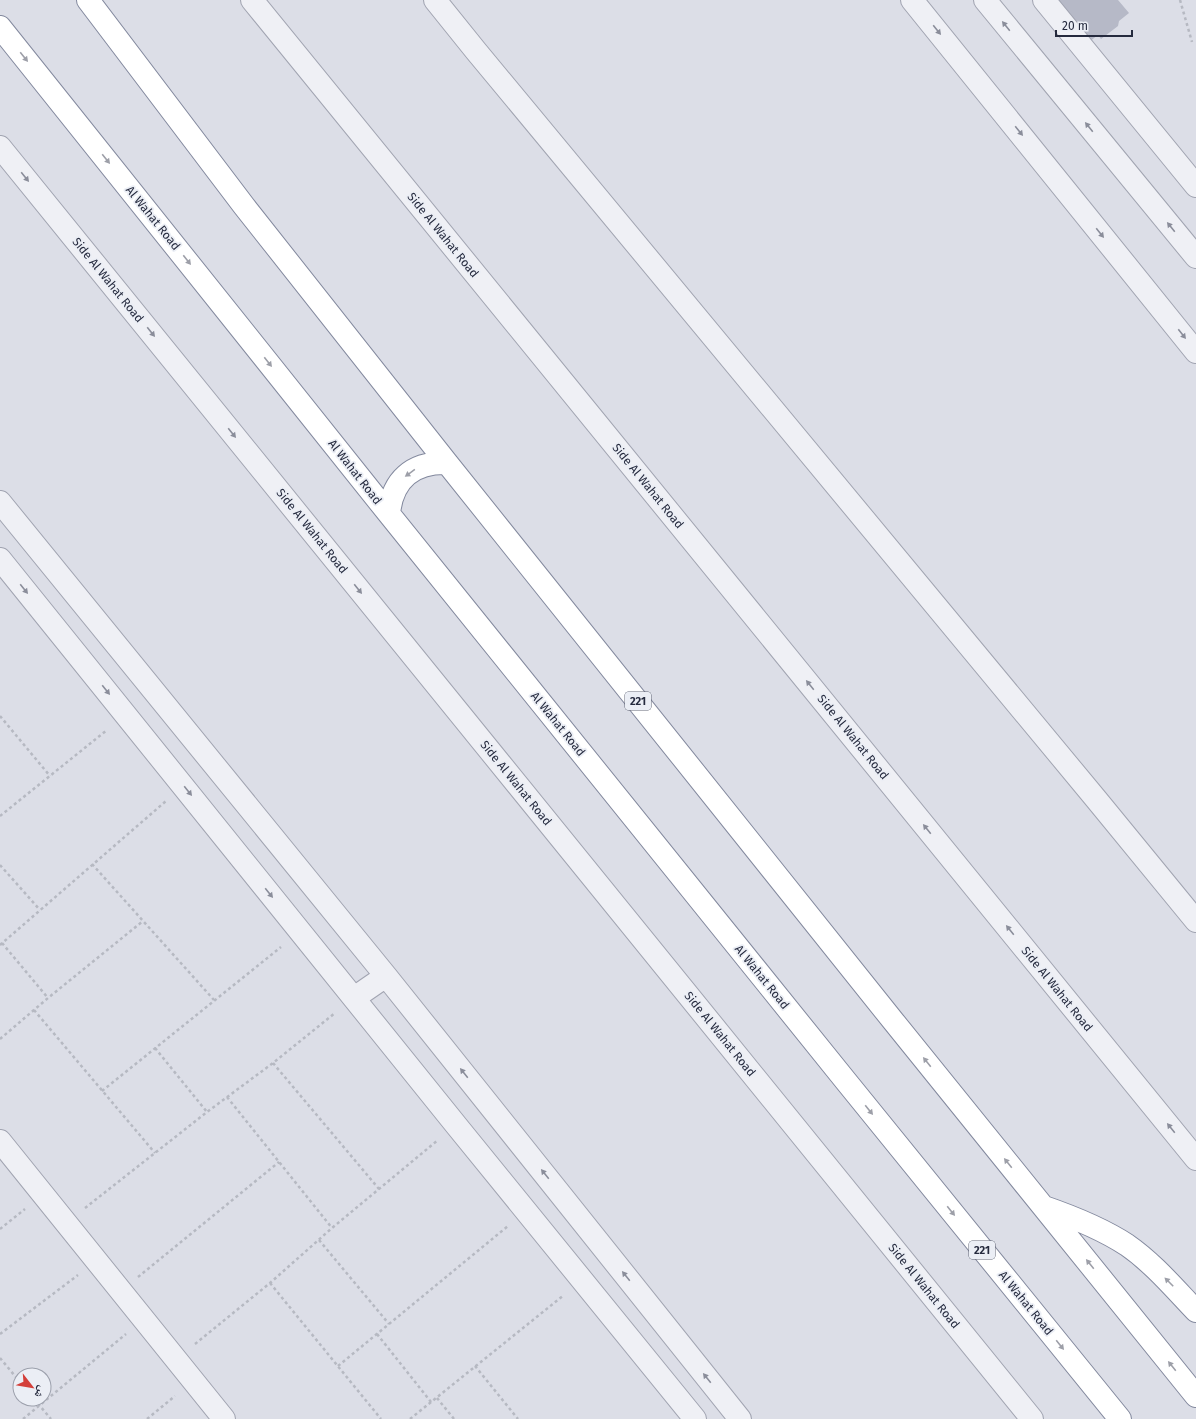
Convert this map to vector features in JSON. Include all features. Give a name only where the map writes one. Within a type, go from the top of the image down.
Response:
[{"type":"highway","name":"221","points":[[88,0],[244,206],[447,463],[1196,1396]]},
{"type":"highway","name":"Al Wahat Road","points":[[0,27],[389,514],[1120,1419]]},
{"type":"highway","points":[[389,514],[390,502],[394,490],[401,480],[411,471],[422,465],[434,462],[447,463]]},
{"type":"highway","points":[[1044,1207],[1080,1220],[1101,1230],[1127,1246],[1149,1263],[1196,1310]]},
{"type":"street","name":"Side Al Wahat Road","points":[[252,0],[1196,1158]]},
{"type":"street","points":[[435,0],[1196,921]]},
{"type":"street","points":[[912,0],[1196,352]]},
{"type":"street","points":[[985,0],[1196,257]]},
{"type":"street","points":[[1044,0],[1196,186]]},
{"type":"street","name":"Side Al Wahat Road","points":[[0,147],[1032,1419]]},
{"type":"street","points":[[0,502],[386,976],[740,1419]]},
{"type":"street","points":[[0,559],[456,1126],[695,1419],[722,1396]]},
{"type":"street","points":[[354,998],[386,976]]},
{"type":"street","points":[[0,1141],[224,1419]]},
{"type":"path","points":[[1180,0],[1192,42]]},
{"type":"path","points":[[0,816],[126,715]]},
{"type":"path","points":[[0,716],[50,776]]},
{"type":"path","points":[[48,998],[1,944],[183,786]]},
{"type":"path","points":[[92,864],[214,1000]]},
{"type":"path","points":[[0,865],[40,910]]},
{"type":"path","points":[[0,1039],[143,921]]},
{"type":"path","points":[[102,1091],[301,932]]},
{"type":"path","points":[[66,1223],[207,1112],[273,1063],[354,998]]},
{"type":"path","points":[[34,1010],[155,1154]]},
{"type":"path","points":[[155,1048],[207,1112]]},
{"type":"path","points":[[273,1063],[379,1189]]},
{"type":"path","points":[[227,1097],[332,1228]]},
{"type":"path","points":[[176,1359],[270,1283],[332,1228],[456,1126]]},
{"type":"path","points":[[121,1291],[279,1162]]},
{"type":"path","points":[[0,1229],[44,1195]]},
{"type":"path","points":[[338,1366],[526,1211]]},
{"type":"path","points":[[319,1240],[389,1324]]},
{"type":"path","points":[[0,1334],[97,1261]]},
{"type":"path","points":[[410,1419],[582,1280]]},
{"type":"path","points":[[270,1283],[381,1419]]},
{"type":"path","points":[[52,1394],[144,1320]]},
{"type":"path","points":[[377,1334],[431,1402]]},
{"type":"path","points":[[0,1358],[12,1372]]},
{"type":"path","points":[[475,1366],[518,1419]]},
{"type":"path","points":[[147,1419],[193,1380]]},
{"type":"path","points":[[437,1398],[454,1419]]},
{"type":"path","points":[[23,1419],[37,1407]]},
{"type":"path","points":[[41,1407],[51,1419]]},
{"type":"building","points":[[1055,0],[1118,0],[1129,13],[1119,21],[1118,26],[1101,39],[1098,35],[1089,42]]}]
